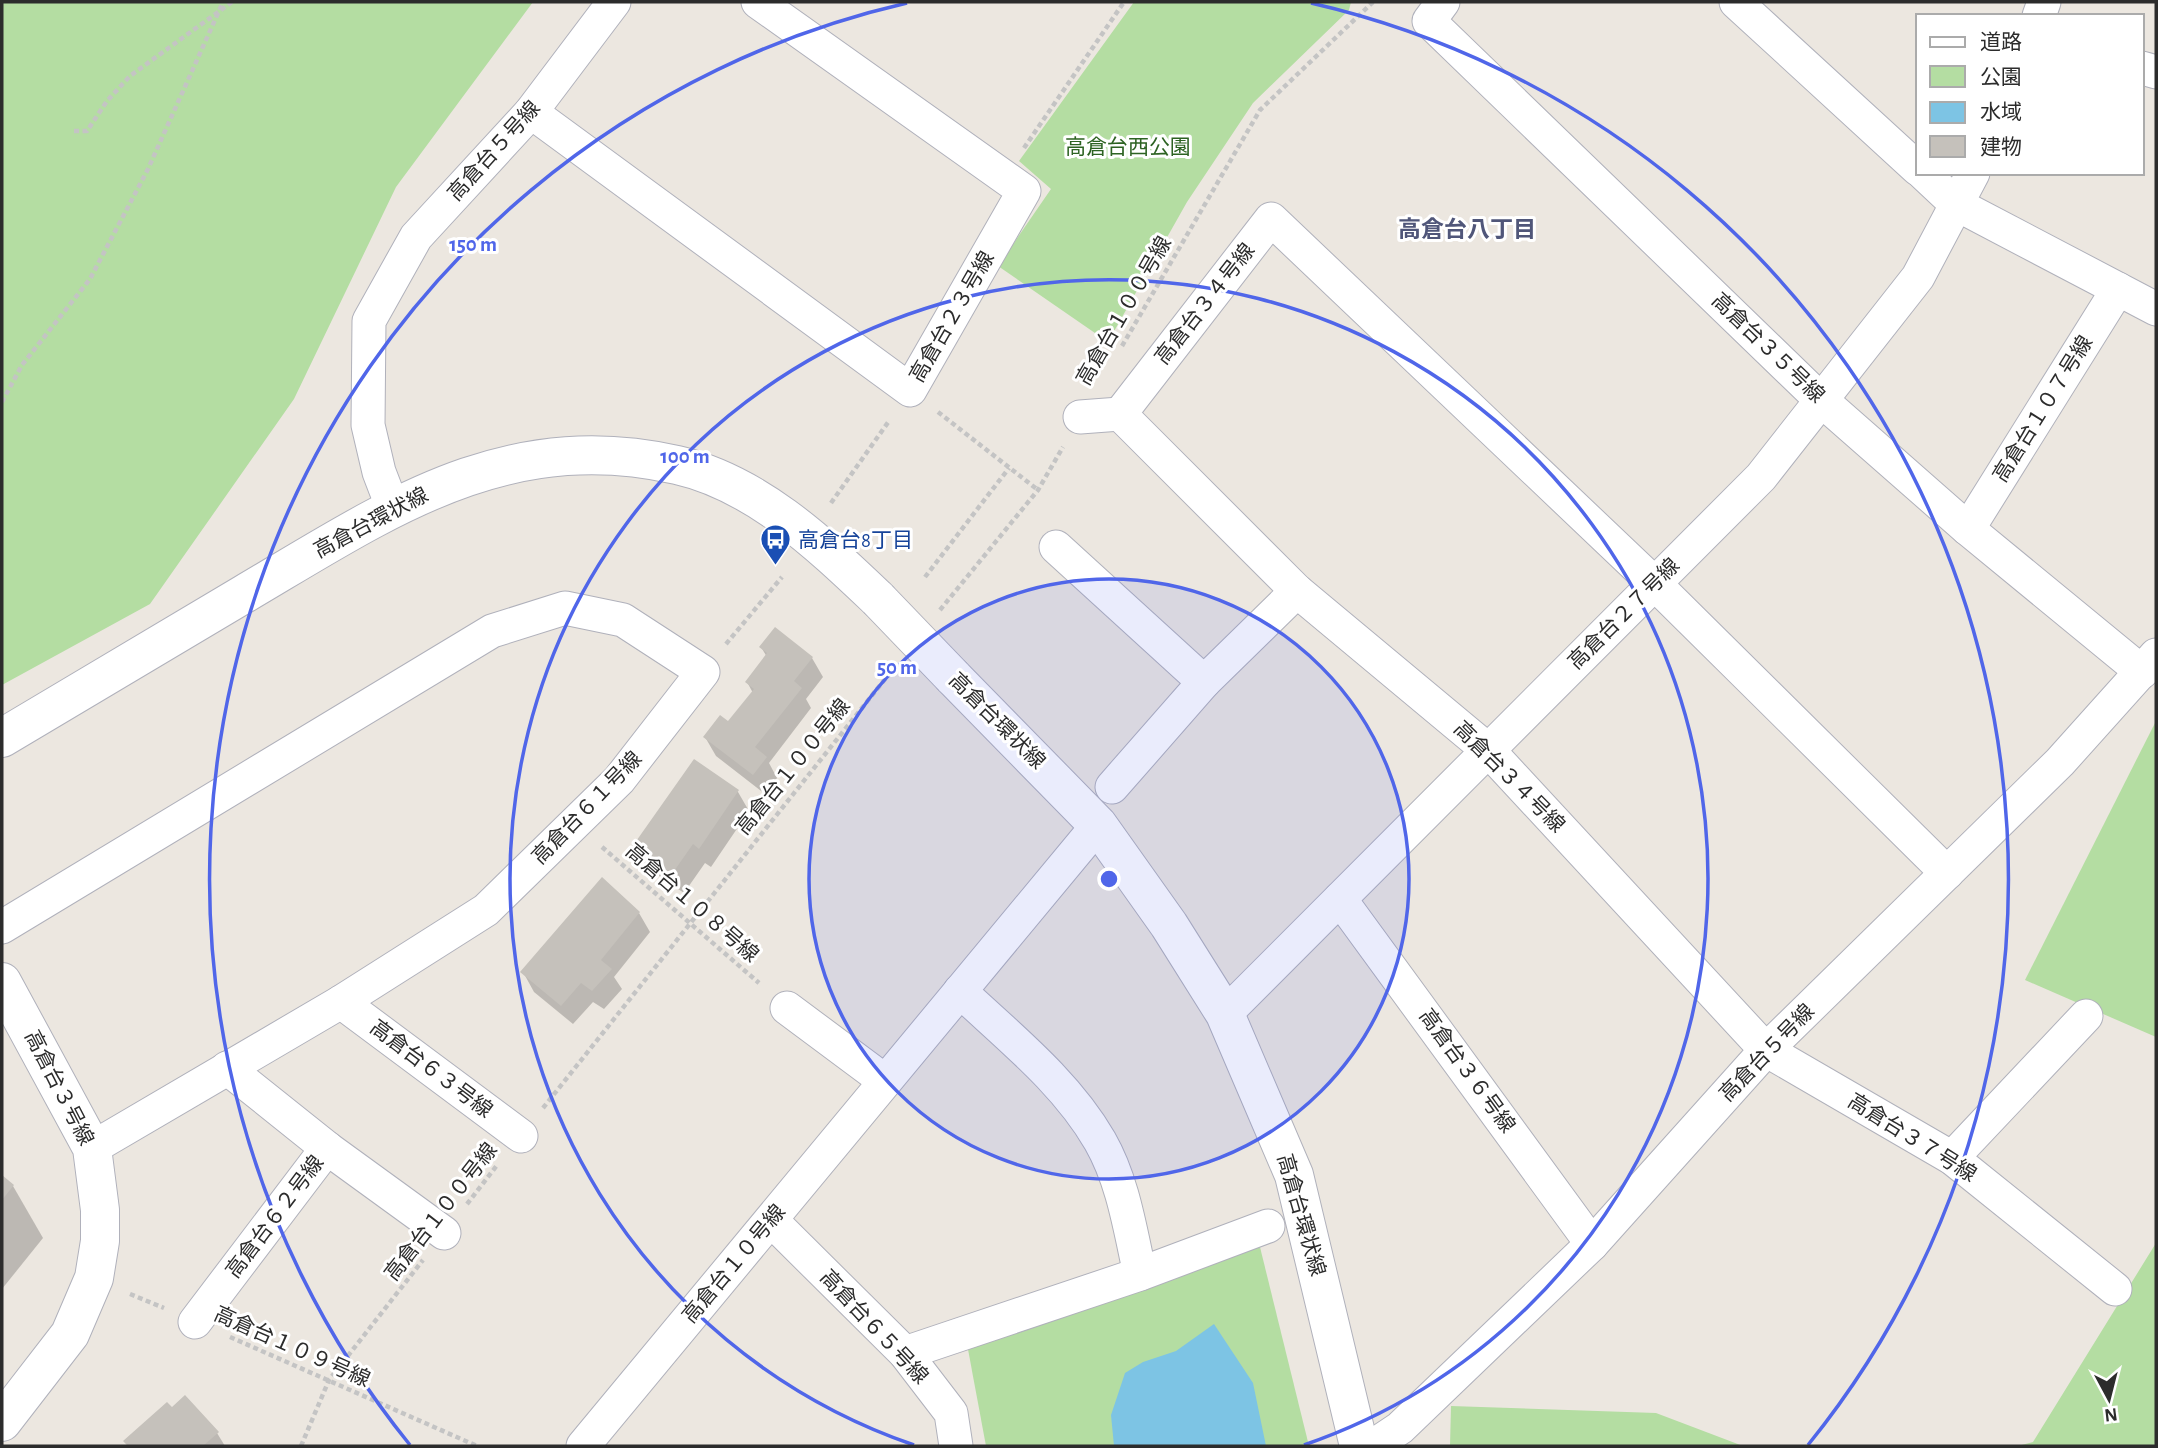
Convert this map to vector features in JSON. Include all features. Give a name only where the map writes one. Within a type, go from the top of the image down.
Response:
[{"type":"street","name":"高倉台５号線","points":[[392,506],[379,472],[368,425],[369,321],[416,237],[531,112],[614,2]]},
{"type":"street","name":"高倉台２３号線","points":[[531,112],[910,390],[1024,191],[758,2]]},
{"type":"street","name":"高倉台３５号線","points":[[1443,2],[1429,21],[1820,399],[1968,529],[2149,664]]},
{"type":"street","points":[[1736,2],[1916,167]]},
{"type":"street","points":[[1925,175],[1956,204],[2156,309]]},
{"type":"street","name":"高倉台２７号線","points":[[1224,1014],[1761,477],[1918,277],[1972,175]]},
{"type":"street","name":"高倉台３４号線","points":[[1766,1050],[1489,751],[1297,592],[1120,414],[1271,219],[1655,584],[1947,873]]},
{"type":"street","name":"高倉台１０７号線","points":[[1968,529],[2118,289]]},
{"type":"street","points":[[1080,417],[1120,414]]},
{"type":"street","name":"高倉台環状線","points":[[2,738],[392,506],[464,476],[535,459],[606,457],[678,465],[735,487],[814,538],[877,599],[1098,825],[1169,925],[1224,1014],[1294,1175],[1359,1446]]},
{"type":"street","points":[[1056,547],[1204,682]]},
{"type":"street","points":[[1112,787],[1204,682],[1297,592]]},
{"type":"street","points":[[2,927],[492,631],[565,608],[623,620],[703,672]]},
{"type":"street","name":"高倉台５号線","points":[[1373,1446],[1400,1428],[1592,1244],[1766,1050],[2060,762],[2149,664]]},
{"type":"street","name":"高倉台６１号線","points":[[92,1148],[341,1002],[486,910],[619,780],[703,672]]},
{"type":"street","name":"高倉台１０号線","points":[[583,1446],[1098,825]]},
{"type":"street","name":"高倉台３６号線","points":[[1340,899],[1592,1244]]},
{"type":"street","name":"高倉台３号線","points":[[2,982],[92,1148],[100,1210],[100,1241],[94,1278],[70,1334],[2,1422]]},
{"type":"street","points":[[960,991],[1052,1078],[1100,1141],[1123,1196],[1140,1274]]},
{"type":"street","name":"高倉台６３号線","points":[[341,1002],[521,1136]]},
{"type":"street","points":[[787,1008],[885,1081]]},
{"type":"street","points":[[1952,1158],[2086,1016]]},
{"type":"street","name":"高倉台３７号線","points":[[1766,1050],[1952,1158],[2115,1289]]},
{"type":"street","name":"高倉台６２号線","points":[[195,1322],[327,1148],[227,1068]]},
{"type":"street","points":[[327,1148],[444,1233]]},
{"type":"street","name":"高倉台６５号線","points":[[771,1220],[905,1353],[951,1413],[956,1446]]},
{"type":"street","points":[[905,1353],[1140,1274],[1268,1226]]},
{"type":"path","points":[[2,402],[22,365],[90,279],[148,169],[223,2]]},
{"type":"path","points":[[74,131],[87,131],[107,101],[130,76],[232,2]]},
{"type":"path","points":[[1004,177],[1124,2]]},
{"type":"path","name":"高倉台１００号線","points":[[1115,358],[1260,110],[1373,2]]},
{"type":"path","points":[[831,503],[910,390],[1038,490]]},
{"type":"path","name":"高倉台１００号線","points":[[933,619],[1038,490],[1080,417]]},
{"type":"path","points":[[925,578],[1009,468]]},
{"type":"path","points":[[703,672],[782,577]]},
{"type":"path","name":"高倉台１００号線","points":[[301,1446],[329,1380],[690,920],[898,662]]},
{"type":"path","name":"高倉台１０８号線","points":[[575,823],[690,920],[787,1008]]},
{"type":"path","name":"高倉台１０９号線","points":[[94,1278],[477,1446]]},
{"type":"green space","points":[[2,2],[533,2],[396,187],[294,399],[150,604],[2,685]]},
{"type":"green space","name":"高倉台西公園","points":[[1134,2],[1351,2],[1349,10],[1253,103],[1187,202],[1108,342],[998,266],[1051,189],[1019,161]]},
{"type":"green space","points":[[2156,721],[2156,1037],[2025,980]]},
{"type":"green space","points":[[1259,1243],[1309,1446],[986,1446],[967,1344]]},
{"type":"green space","points":[[2156,1243],[2156,1446],[2018,1446],[2033,1442]]},
{"type":"green space","points":[[1451,1406],[1656,1413],[1743,1446],[1450,1446]]},
{"type":"water","points":[[1214,1324],[1253,1383],[1266,1446],[1114,1446],[1111,1415],[1125,1373],[1143,1362],[1176,1351]]},
{"type":"building","points":[[775,627],[813,657],[794,681],[802,688],[755,747],[767,757],[753,775],[703,737],[720,715],[728,721],[754,689],[745,682],[767,653],[759,647]]},
{"type":"building","points":[[694,759],[739,790],[699,849],[693,844],[672,874],[632,847]]},
{"type":"building","points":[[602,877],[640,912],[601,960],[612,969],[592,991],[581,983],[561,1006],[520,972]]},
{"type":"building","points":[[2,1175],[14,1185],[2,1200]]},
{"type":"building","points":[[185,1395],[219,1432],[203,1446],[128,1446],[123,1441],[167,1402],[172,1407]]},
{"type":"place","name":"高倉台8丁目","points":[[775,567]]},
{"type":"district","name":"高倉台八丁目","points":[[1467,230]]}]
